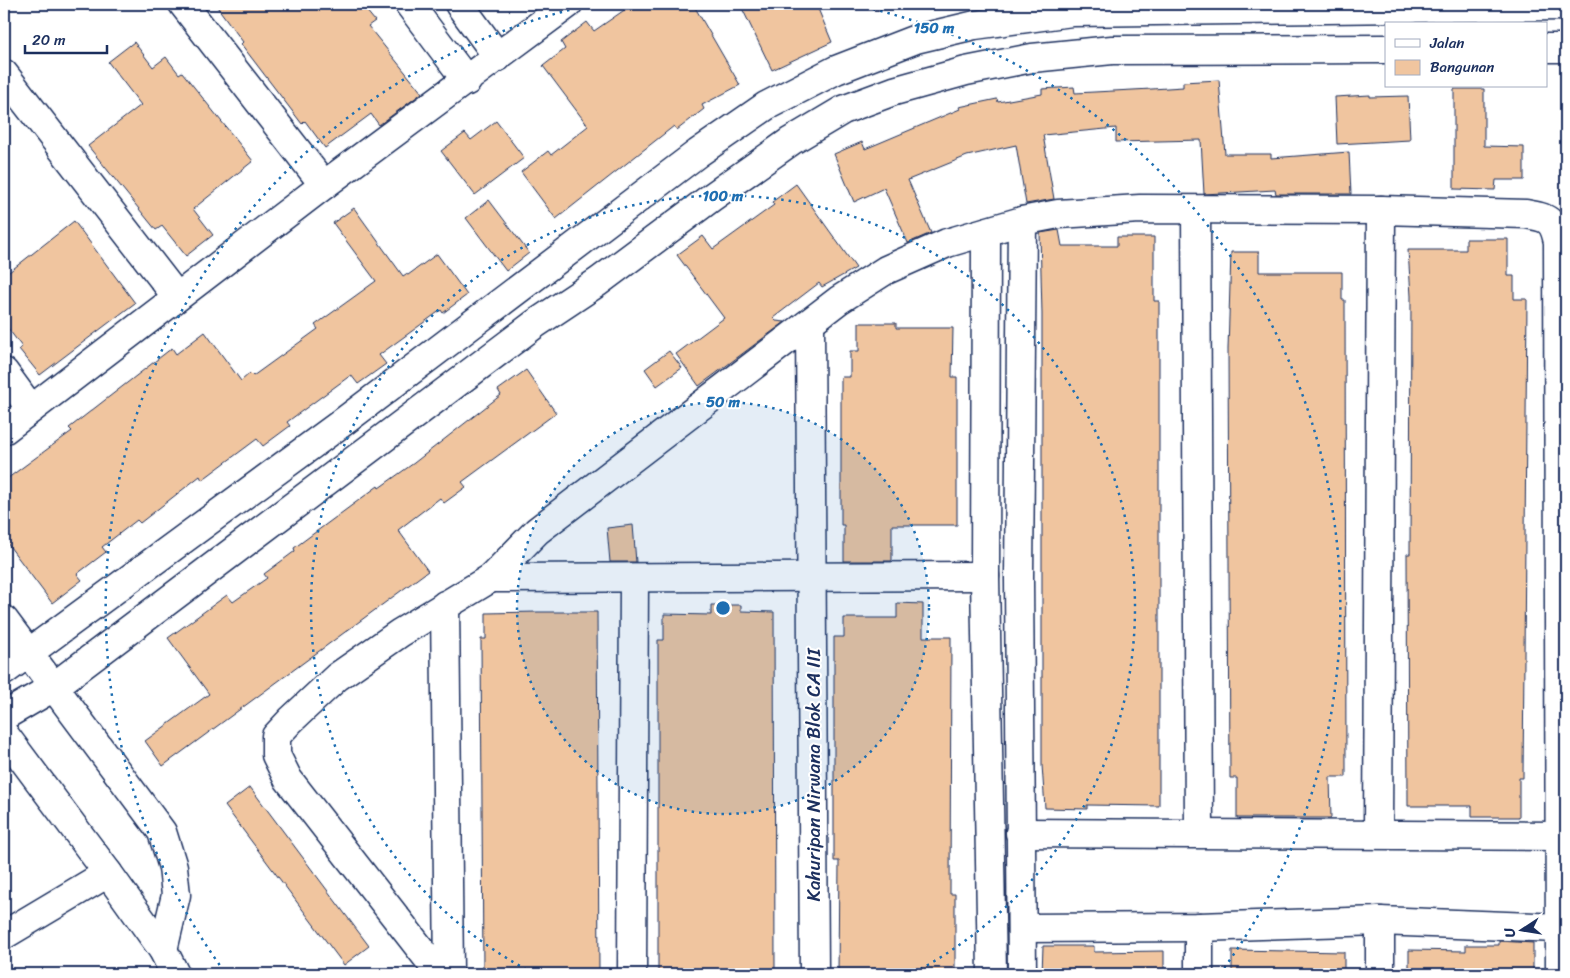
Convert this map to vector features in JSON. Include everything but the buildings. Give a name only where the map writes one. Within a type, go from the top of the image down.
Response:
[{"type":"street","points":[[183,4],[324,185]]},
{"type":"street","points":[[409,4],[467,80]]},
{"type":"street","points":[[459,4],[498,57]]},
{"type":"street","points":[[4,430],[324,185],[568,4]]},
{"type":"street","points":[[4,671],[159,555],[339,425],[698,153],[766,106],[836,70],[916,39],[1025,11],[1106,7],[1566,6]]},
{"type":"street","points":[[1106,7],[1112,50]]},
{"type":"street","points":[[1025,11],[1032,58]]},
{"type":"street","points":[[1548,48],[1566,48]]},
{"type":"street","points":[[4,716],[52,688],[535,324],[598,282],[775,152],[842,110],[894,92],[966,71],[1032,58],[1112,50],[1385,49]]},
{"type":"street","points":[[4,74],[177,297]]},
{"type":"street","points":[[440,974],[288,780],[276,755],[276,736],[290,720],[337,677],[445,605],[491,578],[537,531],[839,300],[886,270],[947,243],[1022,221],[1058,214],[1140,209],[1381,210],[1526,214],[1547,218],[1555,227],[1558,242],[1560,836],[1563,872],[1560,974]]},
{"type":"street","points":[[1196,210],[1199,833]]},
{"type":"street","points":[[1378,833],[1381,210]]},
{"type":"street","points":[[1022,221],[1020,833],[1022,974]]},
{"type":"street","points":[[986,232],[985,576],[992,974]]},
{"type":"street","points":[[510,294],[535,324]]},
{"type":"street","name":"Kahuripan Nirwana Blok CA III","points":[[810,324],[814,974]]},
{"type":"street","points":[[4,372],[31,409]]},
{"type":"street","points":[[491,578],[634,579],[985,576]]},
{"type":"street","points":[[632,974],[634,579]]},
{"type":"street","points":[[445,605],[450,974]]},
{"type":"street","points":[[4,620],[52,688],[162,832],[173,867],[176,895],[163,950]]},
{"type":"street","points":[[4,734],[163,950],[175,974]]},
{"type":"street","points":[[1020,833],[1378,833],[1560,836]]},
{"type":"street","points":[[4,935],[108,873]]},
{"type":"street","points":[[1022,928],[1199,927],[1380,921],[1560,928]]},
{"type":"street","points":[[1380,921],[1380,974]]},
{"type":"street","points":[[1199,927],[1199,974]]}]
